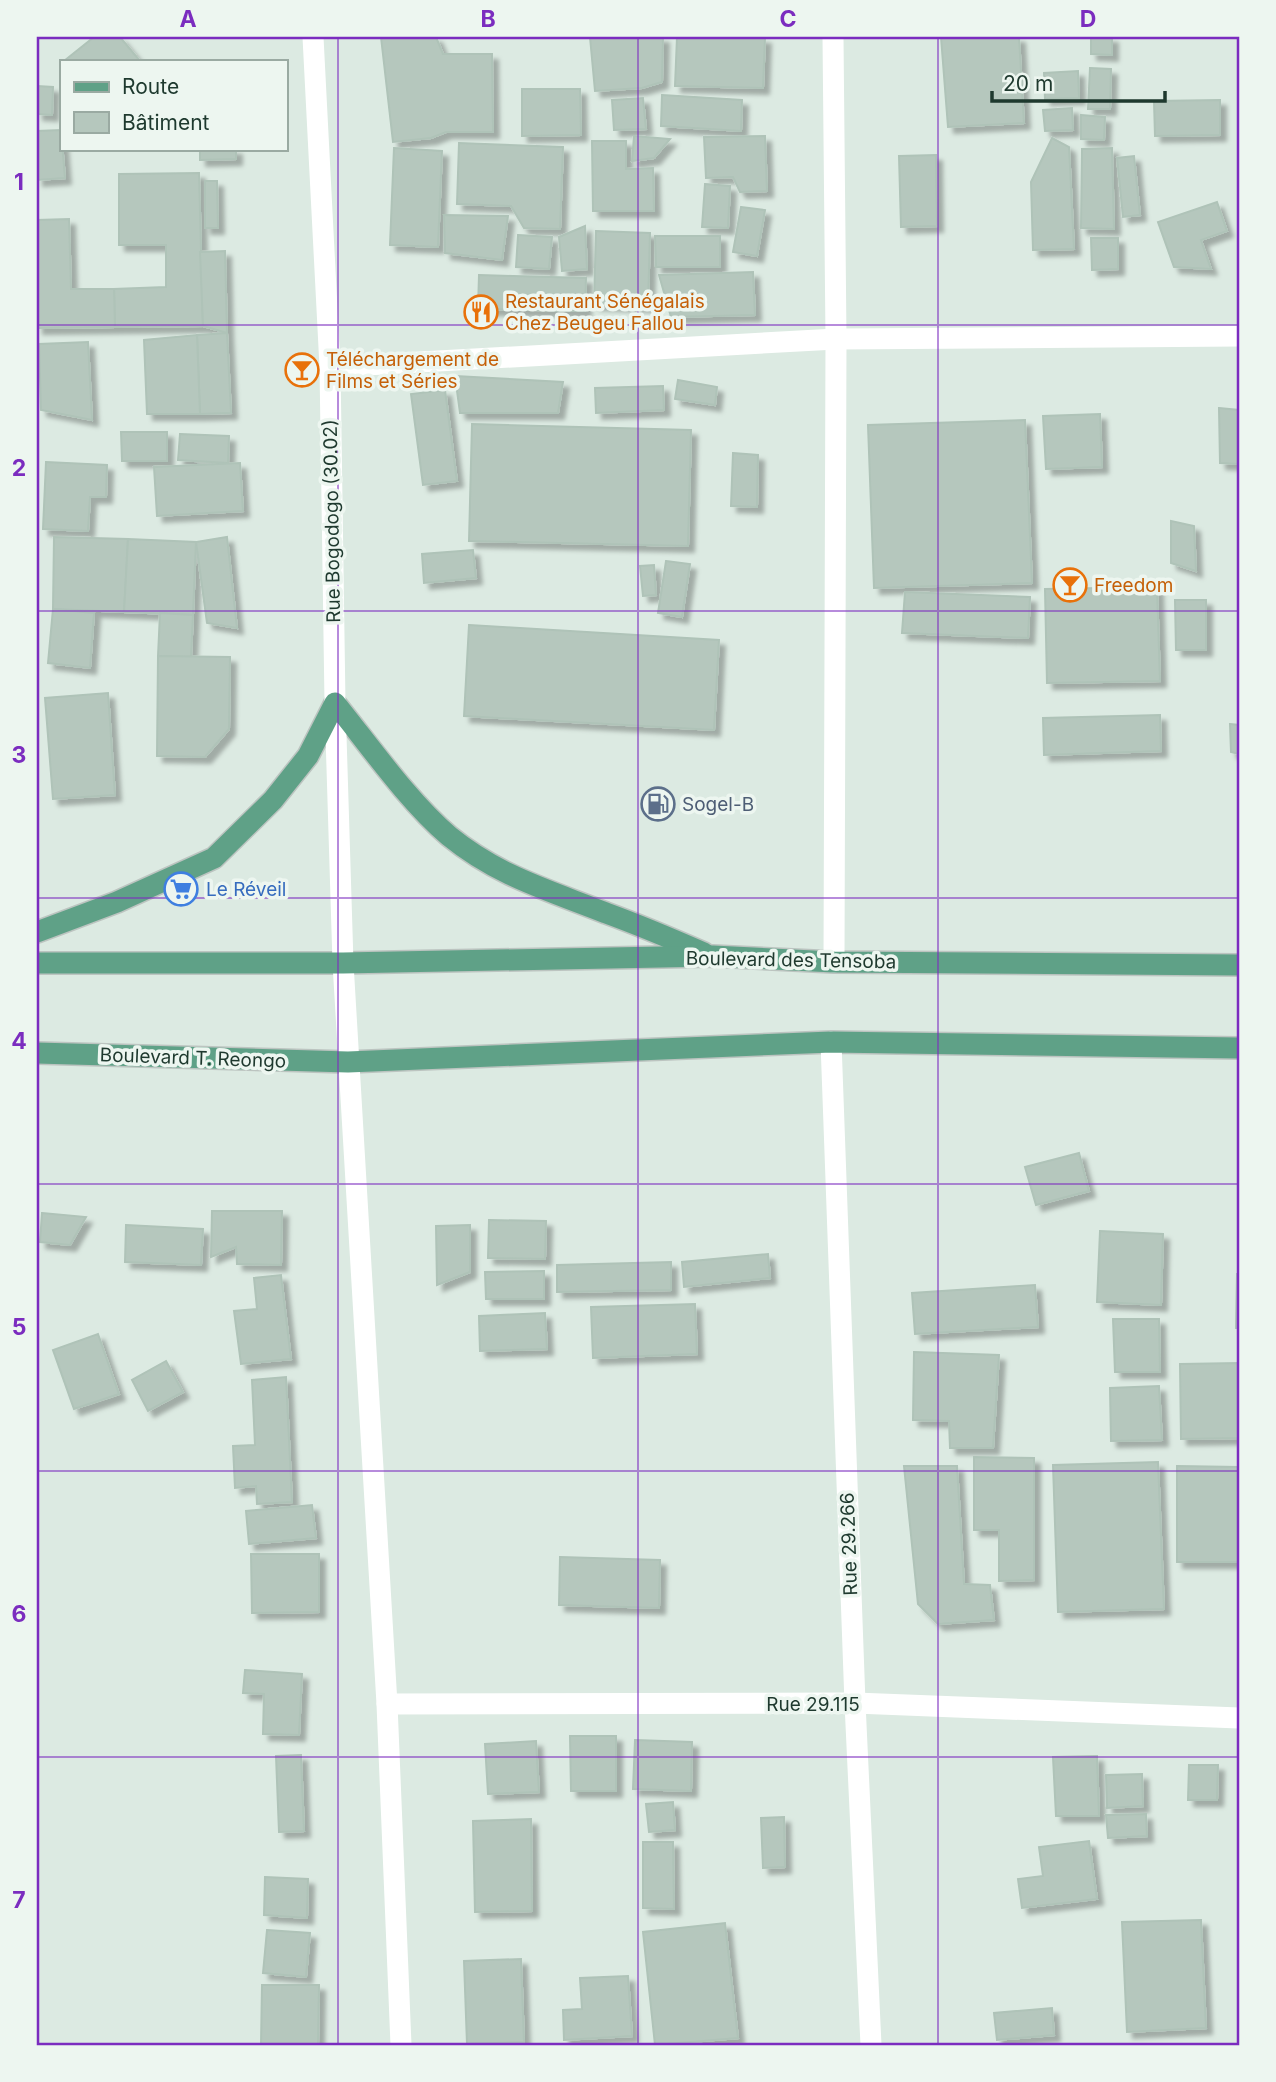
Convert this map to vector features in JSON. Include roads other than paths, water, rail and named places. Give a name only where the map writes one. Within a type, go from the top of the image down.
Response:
[{"type":"main road","points":[[37,932],[117,902],[214,858],[273,800],[308,756],[335,703],[408,793],[448,834],[483,861],[527,884],[713,956]]},
{"type":"main road","name":"Boulevard des Tensoba","points":[[343,963],[713,956],[834,962],[1239,965]]},
{"type":"main road","points":[[37,963],[343,963]]},
{"type":"main road","points":[[348,1062],[831,1042],[1239,1048]]},
{"type":"main road","name":"Boulevard T. Reongo","points":[[37,1053],[348,1062]]},
{"type":"street","name":"Rue Bogodogo (30.02)","points":[[313,37],[330,368],[335,703],[343,963],[387,1704],[401,2045]]},
{"type":"street","points":[[833,37],[836,338],[834,962]]},
{"type":"street","points":[[330,368],[836,338],[1239,336]]},
{"type":"street","name":"Rue 29.266","points":[[831,1042],[855,1703],[871,2045]]},
{"type":"street","name":"Rue 29.115","points":[[387,1704],[855,1703],[1239,1718]]},
{"type":"place","name":"Restaurant Sénégalais Chez Beugeu Fallou","points":[[481,312]]},
{"type":"place","name":"Téléchargement de Films et Séries","points":[[302,370]]},
{"type":"place","name":"Freedom","points":[[1070,585]]},
{"type":"place","name":"Sogel-B","points":[[658,804]]},
{"type":"place","name":"Le Réveil","points":[[181,889]]}]
